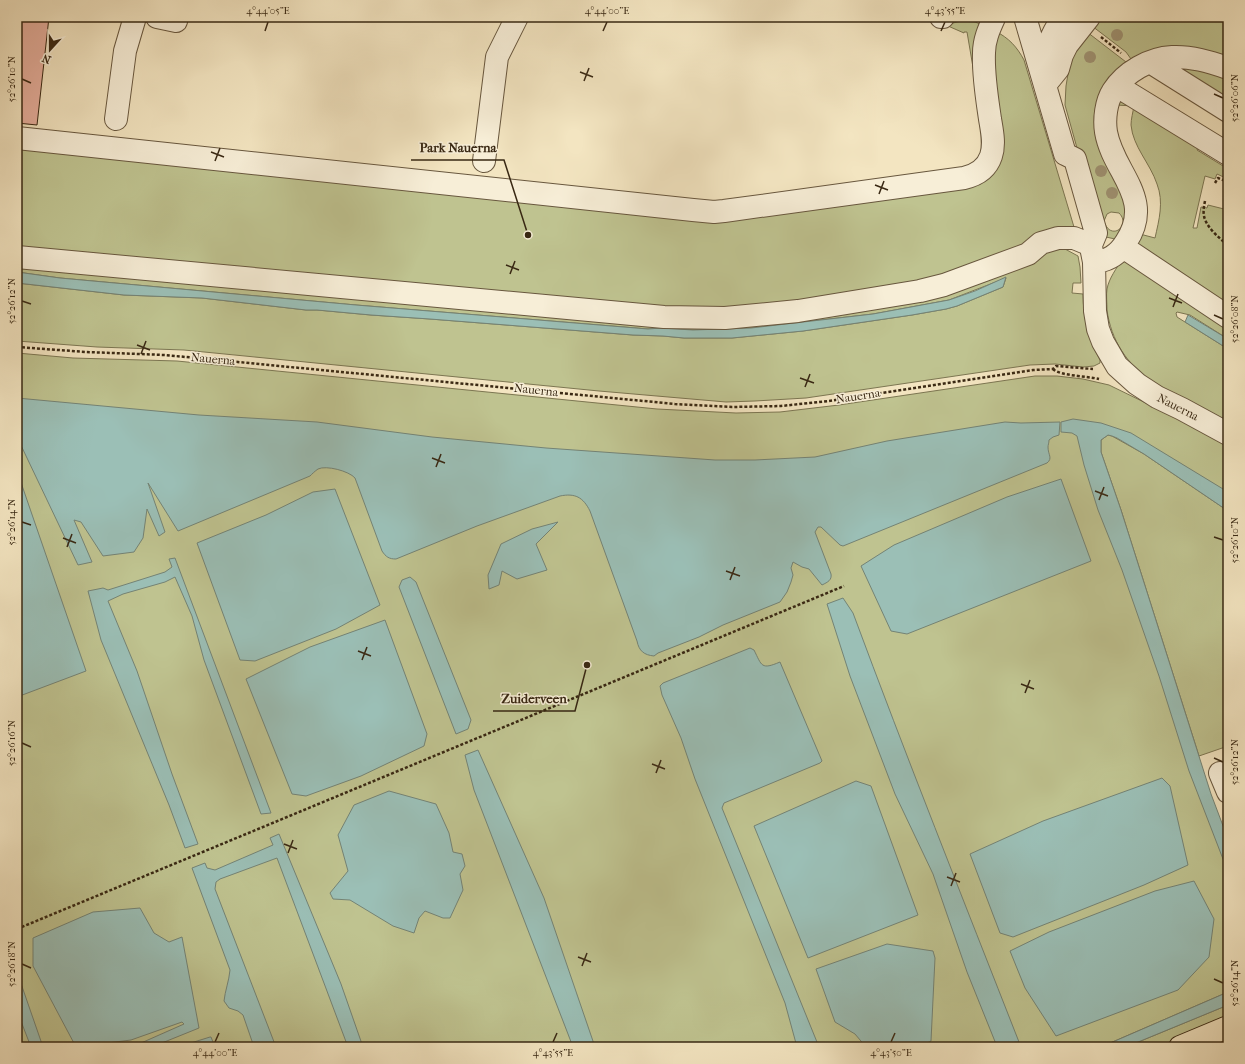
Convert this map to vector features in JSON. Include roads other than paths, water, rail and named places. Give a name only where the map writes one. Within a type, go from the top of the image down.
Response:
[{"type":"main road","points":[[1180,1047],[1228,1027]]},
{"type":"street","points":[[116,118],[125,51],[135,17]]},
{"type":"street","points":[[158,17],[176,21],[177,17]]},
{"type":"street","points":[[484,161],[497,58],[517,17]]},
{"type":"street","points":[[17,138],[714,212],[964,178],[978,173],[989,162],[993,148],[985,78],[984,53],[986,37],[994,17],[1013,26],[1026,22],[1045,86]]},
{"type":"street","points":[[1045,86],[1044,63],[1047,49],[1053,34],[1063,17]]},
{"type":"street","points":[[1045,86],[1058,69],[1062,56],[1086,20]]},
{"type":"street","points":[[17,257],[664,317],[725,318],[798,311],[920,291],[944,285],[1028,254],[1041,243],[1058,238],[1074,238],[1092,254],[1108,260],[1123,247],[1128,239],[1136,215],[1136,206],[1132,190],[1110,148],[1106,131],[1107,105],[1112,92],[1142,66],[1170,57],[1198,59],[1228,68]]},
{"type":"street","points":[[1142,66],[1228,111]]},
{"type":"street","name":"Nauerna","points":[[1045,86],[1065,154],[1075,159],[1096,233],[1092,254],[1098,329],[1103,342],[1117,366],[1137,384],[1157,397],[1228,434]]},
{"type":"street","points":[[1118,86],[1228,154]]},
{"type":"street","points":[[1123,247],[1228,317]]},
{"type":"water","points":[[17,272],[60,278],[356,305],[648,329],[661,328],[693,330],[751,328],[873,314],[949,300],[975,291],[1006,277],[1003,287],[946,309],[803,331],[732,338],[684,338],[306,310],[202,298],[124,295],[17,283]]},
{"type":"water","points":[[1188,315],[1228,339],[1228,349],[1185,322]]},
{"type":"water","points":[[17,398],[199,415],[317,422],[432,437],[546,448],[715,460],[815,457],[887,441],[1005,422],[1060,422],[1059,435],[1049,440],[1048,447],[1050,460],[1047,463],[843,546],[840,545],[821,527],[818,527],[815,532],[831,574],[831,578],[828,582],[822,585],[809,569],[793,562],[791,568],[793,575],[791,582],[787,592],[780,602],[723,625],[654,656],[647,655],[639,647],[590,511],[581,499],[570,495],[560,496],[477,526],[396,559],[391,559],[382,551],[355,478],[343,471],[332,468],[318,469],[310,476],[178,531],[148,483],[165,532],[159,536],[147,509],[143,538],[134,552],[103,556],[81,522],[74,520],[92,562],[78,565],[17,437]]},
{"type":"water","points":[[1073,419],[1101,423],[1131,433],[1228,492],[1228,511],[1144,454],[1117,438],[1108,435],[1101,440],[1101,452],[1121,510],[1211,794],[1228,839],[1228,872],[1189,771],[1159,676],[1122,570],[1098,510],[1077,436],[1072,433],[1061,432],[1061,422]]},
{"type":"water","points":[[17,471],[86,671],[17,697]]},
{"type":"water","points":[[1061,479],[1091,561],[907,634],[891,631],[861,566],[894,545],[1007,497]]},
{"type":"water","points":[[335,489],[380,605],[336,629],[255,661],[240,660],[197,543],[266,515],[313,492]]},
{"type":"water","points":[[558,522],[536,544],[547,570],[517,579],[502,571],[499,585],[489,589],[488,575],[501,544],[532,529]]},
{"type":"water","points":[[175,558],[271,813],[261,814],[204,660],[192,616],[175,577],[165,582],[123,594],[108,601],[137,671],[172,774],[198,844],[185,848],[169,805],[101,640],[88,591],[103,588],[108,590],[165,572],[172,567],[169,559]]},
{"type":"water","points":[[410,577],[416,582],[471,720],[468,729],[456,734],[399,587],[402,580]]},
{"type":"water","points":[[843,598],[853,613],[914,774],[1019,1042],[996,1044],[967,972],[933,874],[895,794],[850,676],[827,604]]},
{"type":"water","points":[[385,620],[427,734],[424,746],[361,776],[306,796],[292,794],[246,679],[310,647]]},
{"type":"water","points":[[750,648],[754,650],[763,665],[769,666],[780,662],[822,761],[724,803],[722,808],[819,1047],[797,1047],[785,1003],[695,779],[681,738],[662,695],[660,686],[663,683]]},
{"type":"water","points":[[478,750],[544,898],[595,1047],[573,1047],[474,790],[465,755]]},
{"type":"water","points":[[1162,778],[1170,786],[1188,865],[1144,885],[1013,937],[1000,933],[970,854],[1043,821]]},
{"type":"water","points":[[856,781],[871,786],[918,915],[808,958],[754,826]]},
{"type":"water","points":[[389,791],[436,804],[449,833],[453,852],[462,854],[465,866],[460,874],[463,890],[450,918],[443,918],[425,911],[419,918],[414,933],[393,926],[350,900],[333,899],[330,893],[348,871],[338,835],[354,805]]},
{"type":"water","points":[[279,834],[341,984],[363,1047],[348,1047],[277,858],[220,879],[216,882],[215,889],[276,1047],[254,1047],[243,1015],[238,1011],[229,1008],[224,1001],[230,970],[192,868],[205,863],[207,868],[215,870],[273,845],[270,838]]},
{"type":"water","points":[[1194,881],[1214,919],[1209,957],[1178,990],[1056,1036],[1025,988],[1010,951],[1049,932],[1155,891]]},
{"type":"water","points":[[140,908],[154,933],[169,942],[182,937],[199,1028],[152,1047],[132,1047],[184,1024],[182,1022],[131,1040],[76,1047],[33,966],[33,938],[93,912]]},
{"type":"water","points":[[887,944],[933,951],[935,958],[931,1041],[920,1047],[866,1047],[855,1034],[835,1022],[816,969]]},
{"type":"water","points":[[17,972],[43,1047],[31,1047],[17,1011]]},
{"type":"water","points":[[1228,992],[1228,1005],[1126,1047],[1101,1047]]},
{"type":"water","points":[[210,1037],[215,1047],[178,1047]]},
{"type":"place","name":"Park Nauerna","points":[[528,235]]},
{"type":"place","name":"Zuiderveen","points":[[587,665]]}]
